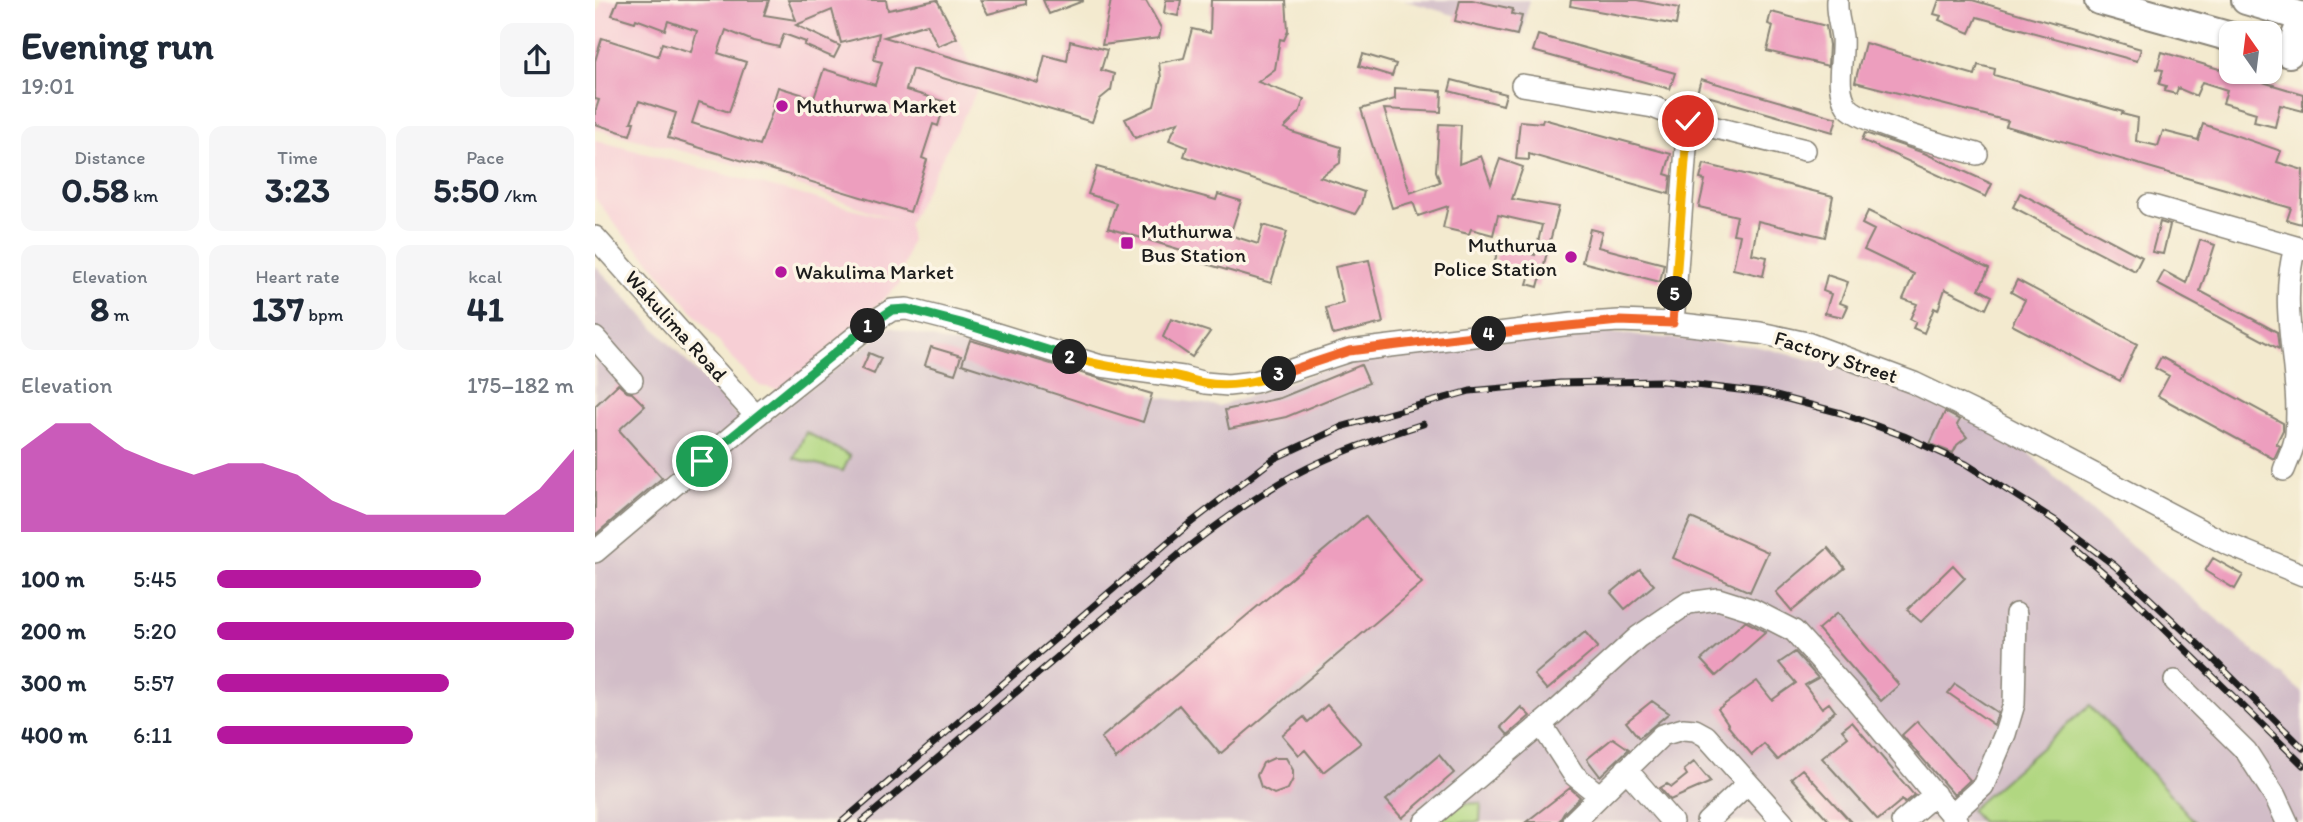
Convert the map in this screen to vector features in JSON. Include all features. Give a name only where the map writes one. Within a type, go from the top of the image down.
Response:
[{"type":"main road","points":[[2246,0],[2297,12],[2287,53]]},
{"type":"main road","points":[[2115,2],[2219,33]]},
{"type":"street","points":[[1837,0],[1836,17],[1842,34],[1839,79],[1844,101],[1849,109],[1895,130],[1977,154]]},
{"type":"street","points":[[1522,85],[1653,107],[1688,121],[1805,150]]},
{"type":"street","points":[[1673,323],[1688,121]]},
{"type":"street","points":[[2149,205],[2299,249],[2289,269],[2287,294],[2299,366],[2296,437],[2284,470]]},
{"type":"street","name":"Wakulima Road","points":[[595,237],[756,416]]},
{"type":"street","name":"Factory Street","points":[[595,552],[756,416],[892,310],[907,309],[1101,366],[1228,385],[1255,382],[1339,354],[1380,346],[1572,324],[1619,321],[1673,323],[1760,333],[1807,343],[1914,383],[1993,421],[2214,537],[2303,575]]},
{"type":"street","points":[[595,338],[632,380]]},
{"type":"street","points":[[1425,822],[1638,637],[1688,603],[1718,599],[1753,610],[1794,631],[1857,701],[1954,818],[1983,786],[2005,734],[2014,704],[2016,614]]},
{"type":"street","points":[[2175,681],[2246,751],[2275,796],[2287,822]]},
{"type":"street","points":[[1541,724],[1574,775],[1599,795]]},
{"type":"street","points":[[1573,822],[1662,735],[1683,729],[1695,730],[1706,736],[1783,822]]},
{"type":"street","points":[[1626,769],[1672,822]]},
{"type":"street","points":[[1707,822],[1748,783]]},
{"type":"street","points":[[1902,822],[1935,794]]},
{"type":"shaded area","name":"Muthurwa Market","points":[[602,0],[879,0],[881,4],[939,0],[981,83],[908,224],[911,240],[899,285],[782,390],[760,386],[735,361],[648,259],[623,234],[595,198],[595,140],[896,220],[742,166],[595,129],[595,19]]},
{"type":"shaded area","points":[[1404,0],[1529,0],[1522,36]]},
{"type":"shaded area","points":[[595,265],[753,432],[890,327],[1163,398],[1219,406],[1367,355],[1599,332],[1755,346],[1859,371],[2017,442],[2093,513],[2303,693],[2303,822],[595,822]]},
{"type":"green space","points":[[806,432],[850,456],[843,471],[794,458]]},
{"type":"green space","points":[[2090,705],[2195,822],[1981,822],[1970,810]]},
{"type":"green space","points":[[1481,803],[1480,822],[1433,822],[1454,804]]},
{"type":"building","name":"Muthurwa Market","points":[[618,0],[769,0],[764,15],[796,20],[788,0],[886,0],[888,10],[937,0],[957,38],[938,46],[927,24],[884,37],[1038,83],[1045,55],[1067,61],[1070,41],[1107,50],[1101,70],[1114,74],[1111,90],[1100,99],[1092,122],[912,69],[906,90],[945,102],[938,126],[933,124],[922,158],[927,160],[910,212],[668,138],[676,113],[639,101],[631,122],[634,122],[630,135],[595,124],[599,100],[595,99],[595,61],[602,38],[658,56],[662,43],[691,52],[697,31],[668,21],[665,30],[636,19],[635,22],[612,15]],"holes":[[[832,10],[841,43],[879,33],[874,60],[882,62],[875,85],[824,69],[814,98],[778,87],[772,106],[774,107],[760,145],[692,123],[699,102],[729,112],[746,62],[718,53],[726,30],[753,41],[779,47],[784,34],[806,42],[804,45],[834,58],[840,46],[796,25]]]},
{"type":"building","points":[[980,0],[1026,0],[1026,4],[988,14]]},
{"type":"building","points":[[1043,0],[1083,0],[1083,1],[1049,14]]},
{"type":"building","points":[[1111,0],[1146,1],[1161,28],[1159,38],[1102,45]]},
{"type":"building","points":[[1166,0],[1181,0],[1178,16],[1164,13]]},
{"type":"building","points":[[1211,0],[1286,0],[1288,31],[1284,40],[1280,39],[1275,69],[1258,82],[1304,99],[1299,113],[1284,128],[1341,147],[1340,163],[1320,177],[1364,192],[1355,214],[1184,156],[1187,147],[1169,140],[1178,122],[1135,138],[1125,119],[1154,106],[1161,78],[1159,63],[1184,58],[1192,29],[1210,33]]},
{"type":"building","points":[[1460,0],[1513,9],[1512,14],[1522,16],[1517,35],[1455,21]]},
{"type":"building","points":[[1571,0],[1637,0],[1679,8],[1676,25],[1570,6]]},
{"type":"building","points":[[1939,0],[1972,0],[2141,49],[2137,61],[1977,17],[1970,33],[1939,20],[1941,16],[1934,14]]},
{"type":"building","points":[[1771,12],[1826,26],[1828,66],[1767,51],[1773,26],[1768,24]]},
{"type":"building","points":[[1538,35],[1675,73],[1670,89],[1533,51]]},
{"type":"building","points":[[1865,43],[1975,75],[1978,65],[1995,69],[1994,75],[2123,112],[2122,114],[2138,118],[2136,141],[2158,146],[2163,131],[2198,140],[2203,124],[2281,151],[2277,162],[2303,170],[2301,224],[2287,220],[2291,208],[2006,126],[2008,121],[1855,82]]},
{"type":"building","points":[[2162,52],[2219,69],[2219,84],[2269,84],[2303,94],[2303,111],[2280,105],[2275,127],[2254,122],[2256,113],[2223,103],[2227,90],[2202,82],[2196,96],[2178,88],[2176,94],[2164,91],[2166,86],[2159,84],[2163,70],[2157,69]]},
{"type":"building","points":[[1363,54],[1396,64],[1392,76],[1359,66]]},
{"type":"building","points":[[1701,79],[1837,118],[1833,132],[1697,93]]},
{"type":"building","points":[[1452,80],[1506,94],[1503,105],[1449,91]]},
{"type":"building","points":[[1395,88],[1442,91],[1441,112],[1384,109],[1410,193],[1440,182],[1436,171],[1439,124],[1461,125],[1459,164],[1481,156],[1491,184],[1500,159],[1523,167],[1512,199],[1559,207],[1538,287],[1527,284],[1531,271],[1495,261],[1499,245],[1535,255],[1542,225],[1498,215],[1493,235],[1471,229],[1469,234],[1443,228],[1448,206],[1418,216],[1413,202],[1392,208],[1361,109],[1395,99]]},
{"type":"building","points":[[1543,119],[1671,154],[1665,174],[1671,176],[1669,194],[1529,154],[1529,160],[1516,159],[1520,121],[1542,123]]},
{"type":"building","points":[[1865,133],[1924,153],[1992,184],[1986,197],[1862,140]]},
{"type":"building","points":[[1704,164],[1833,196],[1825,237],[1758,221],[1752,254],[1767,257],[1763,276],[1733,269],[1740,235],[1733,234],[1737,216],[1699,207],[1705,180],[1700,179]]},
{"type":"building","points":[[1097,167],[1216,200],[1218,194],[1241,201],[1230,235],[1258,244],[1263,225],[1287,232],[1271,283],[1186,258],[1188,252],[1108,228],[1116,203],[1088,194]]},
{"type":"building","points":[[2020,193],[2142,257],[2135,271],[2013,207]]},
{"type":"building","points":[[1868,211],[1989,269],[1979,289],[1992,296],[1986,309],[1945,289],[1938,310],[1934,308],[1924,333],[1913,328],[1916,322],[1910,319],[1917,304],[1903,299],[1914,274],[1864,250],[1874,230],[1862,224]]},
{"type":"building","points":[[2160,222],[2170,225],[2163,254],[2152,252]]},
{"type":"building","points":[[1590,229],[1602,232],[1598,247],[1664,264],[1660,282],[1582,262]]},
{"type":"building","points":[[2200,240],[2215,245],[2200,291],[2277,332],[2279,349],[2157,284],[2164,271],[2186,283]]},
{"type":"building","points":[[1369,260],[1383,323],[1333,335],[1326,308],[1343,303],[1335,267]]},
{"type":"building","points":[[1827,275],[1848,282],[1840,303],[1848,306],[1843,317],[1825,313],[1831,294],[1823,291]]},
{"type":"building","points":[[2017,280],[2137,344],[2120,381],[2012,325],[2025,300],[2011,292]]},
{"type":"building","points":[[1171,319],[1210,332],[1192,357],[1163,337]]},
{"type":"building","points":[[970,340],[1152,394],[1143,422],[962,364]]},
{"type":"building","points":[[931,347],[961,356],[955,374],[925,365]]},
{"type":"building","points":[[869,353],[881,358],[874,374],[862,369]]},
{"type":"building","points":[[2161,357],[2283,423],[2283,430],[2276,444],[2280,446],[2274,459],[2158,396],[2169,376],[2155,368]]},
{"type":"building","points":[[1361,365],[1369,383],[1286,417],[1229,429],[1225,410],[1280,398]]},
{"type":"building","points":[[618,384],[645,406],[619,430],[662,478],[595,535],[595,406]]},
{"type":"building","points":[[1945,412],[1960,420],[1957,425],[1967,437],[1957,445],[1953,453],[1930,444]]},
{"type":"building","points":[[1365,516],[1422,583],[1220,754],[1179,705],[1116,759],[1101,738]]},
{"type":"building","points":[[1691,518],[1768,552],[1750,592],[1673,558]]},
{"type":"building","points":[[1828,548],[1845,568],[1792,611],[1776,592]]},
{"type":"building","points":[[2213,558],[2243,575],[2235,589],[2205,571]]},
{"type":"building","points":[[1953,565],[1965,578],[1921,622],[1907,610]]},
{"type":"building","points":[[1640,569],[1654,585],[1625,609],[1611,593]]},
{"type":"building","points":[[1837,613],[1899,685],[1881,701],[1818,629]]},
{"type":"building","points":[[1745,621],[1766,632],[1716,676],[1701,660]]},
{"type":"building","points":[[1585,632],[1598,647],[1547,690],[1534,675]]},
{"type":"building","points":[[1795,652],[1818,678],[1805,685],[1822,708],[1829,703],[1835,711],[1778,760],[1764,744],[1752,755],[1718,709],[1757,681],[1772,700],[1796,683],[1779,663]]},
{"type":"building","points":[[1955,684],[1998,713],[1994,725],[1948,693]]},
{"type":"building","points":[[1652,701],[1669,713],[1639,738],[1626,722]]},
{"type":"building","points":[[1327,705],[1361,743],[1323,772],[1305,750],[1299,755],[1282,735],[1304,717],[1308,722]]},
{"type":"building","points":[[1521,707],[1530,716],[1508,735],[1501,727]]},
{"type":"building","points":[[1917,721],[1970,780],[1954,795],[1902,735]]},
{"type":"building","points":[[1852,722],[1914,795],[1904,803],[1902,800],[1878,820],[1822,758],[1848,737],[1842,730]]},
{"type":"building","points":[[1613,738],[1629,749],[1600,776],[1587,759]]},
{"type":"building","points":[[1439,755],[1454,773],[1402,818],[1386,800]]},
{"type":"building","points":[[1274,758],[1286,758],[1293,770],[1293,779],[1288,789],[1274,794],[1261,787],[1257,775],[1263,763]]},
{"type":"building","points":[[1694,762],[1711,782],[1670,800],[1660,788],[1667,784],[1672,787],[1687,775],[1684,770]]},
{"type":"building","points":[[1802,769],[1851,822],[1830,822],[1791,778]]},
{"type":"building","points":[[1570,788],[1580,797],[1560,820],[1526,822]]},
{"type":"railway","points":[[842,822],[1189,524],[1275,458],[1344,426],[1470,391],[1560,383],[1662,381],[1765,393],[1841,413],[1904,436],[1966,464],[2056,521],[2115,566],[2303,748]]},
{"type":"railway","points":[[862,822],[1188,547],[1226,518],[1266,491],[1310,467],[1357,446],[1423,424]]},
{"type":"railway","points":[[2076,549],[2133,598],[2303,765]]},
{"type":"place","name":"Muthurwa Market","points":[[782,106]]},
{"type":"place","name":"Muthurwa Bus Station","points":[[1127,243]]},
{"type":"place","name":"Muthurua Police Station","points":[[1571,257]]},
{"type":"place","name":"Wakulima Market","points":[[781,272]]},
{"type":"route","points":[[702,461],[892,310],[907,309],[926,313],[1101,366],[1228,385],[1255,382],[1349,351],[1380,346],[1572,324],[1619,321],[1673,323],[1688,121]]}]
